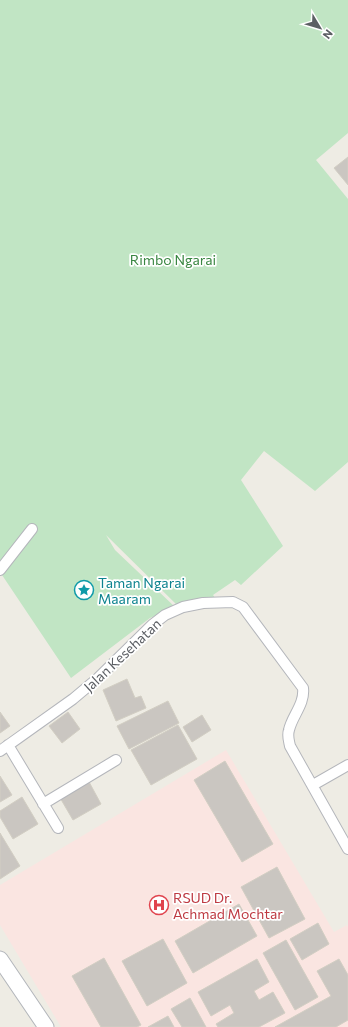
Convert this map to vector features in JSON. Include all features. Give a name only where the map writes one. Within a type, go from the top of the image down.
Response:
[{"type":"main road","points":[[0,959],[46,1027]]},
{"type":"street","points":[[0,570],[32,529]]},
{"type":"street","name":"Jalan Kesehatan","points":[[4,748],[73,699],[98,678],[152,625],[165,615],[183,607],[203,603],[233,602],[243,607],[303,688],[304,695],[289,729],[288,737],[290,746],[348,849]]},
{"type":"street","points":[[4,748],[58,828]]},
{"type":"street","points":[[43,804],[116,760]]},
{"type":"street","points":[[313,785],[348,765]]},
{"type":"shaded area","name":"RSUD Dr. Achmad Mochtar","points":[[226,750],[334,932],[347,925],[348,927],[348,1027],[61,1027],[0,925],[0,885]]},
{"type":"green space","name":"Rimbo Ngarai","points":[[0,0],[348,0],[348,133],[316,160],[348,199],[348,462],[315,491],[264,451],[241,480],[283,546],[241,585],[235,580],[213,595],[220,605],[179,607],[106,535],[115,550],[175,607],[150,618],[71,678],[0,572]]},
{"type":"building","points":[[348,157],[348,185],[334,168]]},
{"type":"building","points":[[127,679],[135,698],[141,696],[146,708],[116,721],[103,690]]},
{"type":"building","points":[[168,701],[179,723],[129,749],[117,726]]},
{"type":"building","points":[[0,712],[10,726],[0,733]]},
{"type":"building","points":[[68,712],[80,729],[62,743],[49,726]]},
{"type":"building","points":[[202,715],[211,730],[192,742],[183,727]]},
{"type":"building","points":[[178,725],[197,759],[151,785],[131,750]]},
{"type":"building","points":[[225,761],[273,844],[242,862],[194,780]]},
{"type":"building","points":[[0,776],[12,795],[0,802]]},
{"type":"building","points":[[88,780],[101,804],[73,820],[59,796]]},
{"type":"building","points":[[22,797],[38,824],[13,839],[0,817],[0,811]]},
{"type":"building","points":[[0,833],[20,866],[0,879]]},
{"type":"building","points":[[277,867],[305,919],[269,938],[241,887]]},
{"type":"building","points":[[239,904],[257,936],[193,973],[175,941]]},
{"type":"building","points":[[318,923],[329,944],[302,960],[290,939]]},
{"type":"building","points":[[163,939],[187,983],[147,1006],[122,961]]},
{"type":"building","points":[[286,940],[318,997],[295,1010],[263,953]]},
{"type":"building","points":[[104,958],[141,1025],[137,1027],[101,1027],[72,976]]},
{"type":"building","points":[[257,959],[269,982],[254,991],[259,1000],[273,992],[285,1013],[259,1027],[218,1027],[216,1024],[234,1013],[230,1005],[211,1016],[198,992]]},
{"type":"building","points":[[339,959],[348,975],[348,1020],[336,1027],[275,1027],[331,996],[317,971]]},
{"type":"building","points":[[190,998],[206,1027],[182,1027],[171,1009]]},
{"type":"building","points":[[168,1016],[174,1027],[148,1027]]},
{"type":"place","name":"Taman Ngarai Maaram","points":[[84,590]]},
{"type":"place","name":"RSUD Dr. Achmad Mochtar","points":[[159,905]]}]
